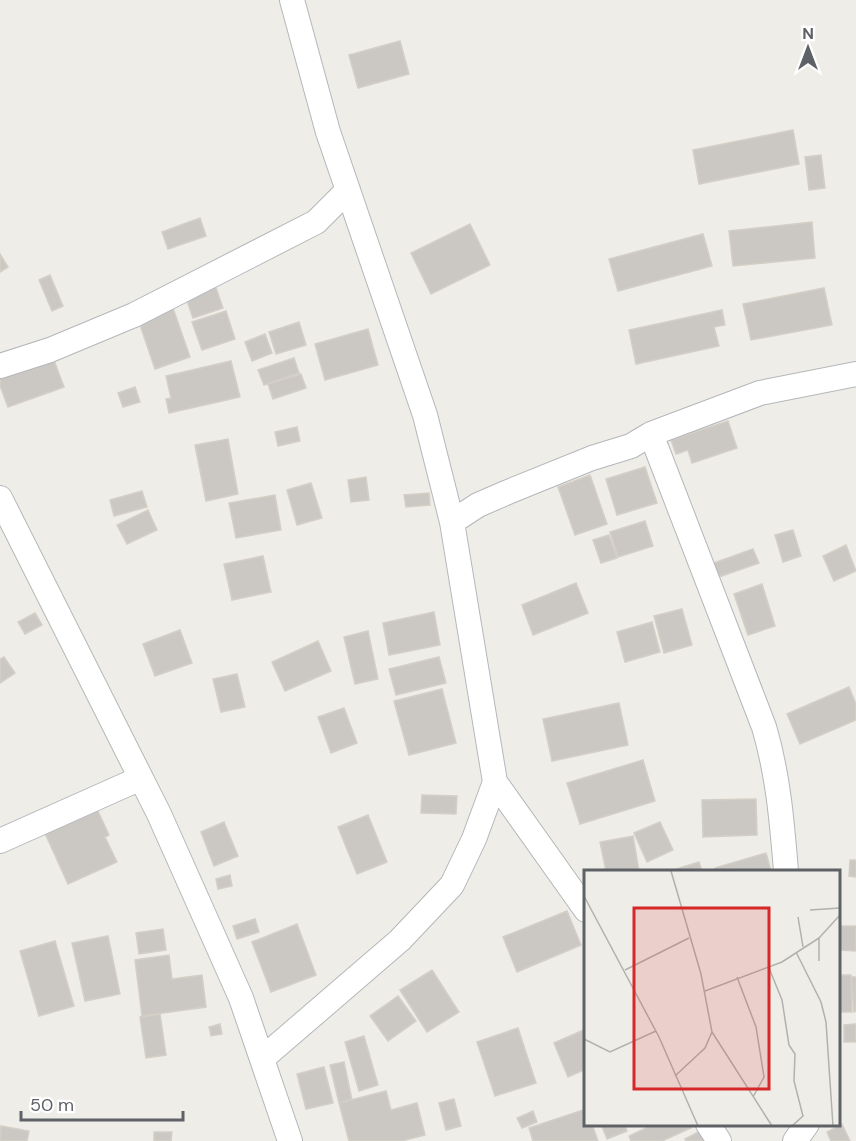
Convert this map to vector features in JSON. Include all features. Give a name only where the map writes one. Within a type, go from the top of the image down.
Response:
[{"type":"street","points":[[292,0],[328,132],[425,415],[452,522],[495,782],[584,907]]},
{"type":"street","points":[[0,366],[50,350],[134,315],[316,222],[348,190]]},
{"type":"street","points":[[452,522],[478,505],[508,492],[592,458],[632,446],[651,434],[760,393],[856,376]]},
{"type":"street","points":[[651,434],[764,727],[771,752],[780,806],[786,870]]},
{"type":"street","points":[[0,498],[141,778],[241,998],[264,1058],[290,1141]]},
{"type":"street","points":[[0,841],[141,778]]},
{"type":"street","points":[[264,1058],[399,940],[452,885],[474,839],[495,782]]},
{"type":"street","points":[[709,1126],[719,1141]]},
{"type":"street","points":[[795,1141],[806,1126]]},
{"type":"building","points":[[400,41],[409,74],[358,88],[349,55]]},
{"type":"building","points":[[793,130],[799,164],[699,184],[693,150]]},
{"type":"building","points":[[821,155],[825,188],[809,190],[805,157]]},
{"type":"building","points":[[200,218],[206,236],[168,249],[162,232]]},
{"type":"building","points":[[812,222],[815,258],[733,266],[729,231]]},
{"type":"building","points":[[470,224],[490,265],[431,294],[411,253]]},
{"type":"building","points":[[703,234],[712,266],[618,291],[609,259]]},
{"type":"building","points":[[0,254],[8,267],[0,272]]},
{"type":"building","points":[[50,275],[63,306],[52,311],[39,280]]},
{"type":"building","points":[[215,285],[223,308],[193,318],[185,295]]},
{"type":"building","points":[[824,288],[832,325],[751,340],[743,304]]},
{"type":"building","points":[[173,308],[190,357],[155,369],[138,319]]},
{"type":"building","points":[[722,310],[725,325],[714,327],[719,346],[636,364],[629,330]]},
{"type":"building","points":[[226,311],[235,339],[202,350],[192,322]]},
{"type":"building","points":[[299,322],[306,345],[276,354],[269,332]]},
{"type":"building","points":[[368,329],[378,365],[325,380],[315,344]]},
{"type":"building","points":[[265,334],[272,353],[252,361],[245,342]]},
{"type":"building","points":[[52,355],[64,387],[8,407],[0,386],[0,374]]},
{"type":"building","points":[[294,358],[299,373],[264,385],[258,370]]},
{"type":"building","points":[[231,361],[240,397],[169,413],[166,399],[171,398],[166,376]]},
{"type":"building","points":[[301,374],[306,388],[273,399],[268,384]]},
{"type":"building","points":[[135,387],[140,402],[123,407],[118,393]]},
{"type":"building","points":[[728,421],[737,448],[692,463],[688,450],[676,454],[671,440]]},
{"type":"building","points":[[297,427],[300,441],[278,446],[275,432]]},
{"type":"building","points":[[228,439],[238,494],[206,501],[195,445]]},
{"type":"building","points":[[645,467],[657,503],[617,515],[606,479]]},
{"type":"building","points":[[590,475],[607,524],[575,535],[558,487]]},
{"type":"building","points":[[366,477],[369,500],[351,502],[348,480]]},
{"type":"building","points":[[311,483],[322,518],[297,525],[287,490]]},
{"type":"building","points":[[142,491],[147,507],[114,516],[110,500]]},
{"type":"building","points":[[429,493],[430,505],[406,507],[404,495]]},
{"type":"building","points":[[275,495],[281,530],[236,538],[229,503]]},
{"type":"building","points":[[148,510],[157,530],[127,544],[117,525]]},
{"type":"building","points":[[645,521],[653,546],[618,557],[610,532]]},
{"type":"building","points":[[793,530],[801,556],[783,562],[775,535]]},
{"type":"building","points":[[609,535],[617,558],[601,563],[593,540]]},
{"type":"building","points":[[846,545],[856,571],[834,581],[823,556]]},
{"type":"building","points":[[753,549],[759,563],[716,578],[711,564]]},
{"type":"building","points":[[263,556],[271,592],[232,600],[224,564]]},
{"type":"building","points":[[576,583],[588,613],[533,635],[522,605]]},
{"type":"building","points":[[762,584],[775,626],[748,635],[734,594]]},
{"type":"building","points":[[682,609],[692,645],[664,653],[654,616]]},
{"type":"building","points":[[434,612],[440,645],[389,655],[383,623]]},
{"type":"building","points":[[35,613],[42,625],[25,634],[18,622]]},
{"type":"building","points":[[652,622],[660,652],[625,662],[617,632]]},
{"type":"building","points":[[180,630],[192,663],[155,676],[143,644]]},
{"type":"building","points":[[368,631],[378,679],[355,684],[344,637]]},
{"type":"building","points":[[318,641],[331,671],[285,691],[272,662]]},
{"type":"building","points":[[4,657],[15,673],[0,683],[0,659]]},
{"type":"building","points":[[439,657],[446,683],[396,695],[389,669]]},
{"type":"building","points":[[237,674],[245,707],[221,712],[213,679]]},
{"type":"building","points":[[849,687],[856,704],[856,720],[800,744],[787,714]]},
{"type":"building","points":[[442,689],[456,743],[409,755],[394,701]]},
{"type":"building","points":[[619,703],[628,745],[552,761],[543,719]]},
{"type":"building","points":[[344,708],[357,743],[331,753],[318,717]]},
{"type":"building","points":[[643,760],[655,801],[580,824],[567,783]]},
{"type":"building","points":[[422,795],[457,796],[456,814],[421,813]]},
{"type":"building","points":[[756,799],[757,835],[703,837],[702,800]]},
{"type":"building","points":[[96,807],[109,835],[105,837],[117,862],[68,884],[44,831]]},
{"type":"building","points":[[368,815],[387,862],[357,874],[338,827]]},
{"type":"building","points":[[224,822],[238,856],[214,866],[201,832]]},
{"type":"building","points":[[660,822],[673,850],[647,862],[634,833]]},
{"type":"building","points":[[633,836],[639,870],[606,870],[600,842]]},
{"type":"building","points":[[766,853],[771,870],[716,870],[715,868]]},
{"type":"building","points":[[850,860],[856,860],[856,877],[849,876]]},
{"type":"building","points":[[699,862],[702,870],[673,870]]},
{"type":"building","points":[[230,875],[232,886],[218,889],[216,879]]},
{"type":"building","points":[[567,911],[581,945],[517,972],[503,937]]},
{"type":"building","points":[[255,919],[259,932],[237,939],[233,926]]},
{"type":"building","points":[[297,924],[316,975],[271,992],[252,942]]},
{"type":"building","points":[[841,926],[856,926],[856,951],[841,950]]},
{"type":"building","points":[[163,929],[166,950],[139,954],[136,933]]},
{"type":"building","points":[[108,936],[120,994],[85,1001],[72,943]]},
{"type":"building","points":[[55,941],[74,1006],[39,1016],[20,951]]},
{"type":"building","points":[[169,955],[172,979],[202,975],[206,1007],[142,1016],[135,960]]},
{"type":"building","points":[[432,970],[459,1012],[427,1032],[400,990]]},
{"type":"building","points":[[841,975],[851,975],[852,1012],[841,1012]]},
{"type":"building","points":[[852,977],[856,977],[856,1011],[854,1012]]},
{"type":"building","points":[[398,996],[416,1021],[388,1041],[370,1016]]},
{"type":"building","points":[[160,1014],[166,1055],[146,1058],[140,1017]]},
{"type":"building","points":[[220,1024],[222,1034],[211,1036],[209,1027]]},
{"type":"building","points":[[856,1024],[856,1042],[844,1042],[844,1025]]},
{"type":"building","points":[[518,1028],[536,1083],[495,1096],[477,1042]]},
{"type":"building","points":[[584,1030],[584,1070],[568,1077],[554,1043]]},
{"type":"building","points":[[364,1036],[378,1085],[359,1091],[345,1042]]},
{"type":"building","points":[[344,1062],[352,1100],[339,1103],[330,1065]]},
{"type":"building","points":[[324,1067],[333,1103],[306,1109],[297,1074]]},
{"type":"building","points":[[386,1091],[391,1110],[417,1103],[425,1135],[402,1141],[349,1141],[339,1103]]},
{"type":"building","points":[[454,1099],[461,1126],[446,1130],[439,1103]]},
{"type":"building","points":[[584,1110],[584,1126],[593,1126],[598,1141],[533,1141],[529,1128]]},
{"type":"building","points":[[533,1111],[537,1122],[522,1128],[517,1118]]},
{"type":"building","points":[[841,1125],[850,1141],[831,1141],[827,1132]]},
{"type":"building","points":[[1,1126],[29,1131],[27,1141],[0,1141]]},
{"type":"building","points":[[602,1126],[625,1126],[627,1131],[607,1139]]},
{"type":"building","points":[[650,1126],[690,1126],[691,1128],[662,1141],[631,1141],[629,1136]]},
{"type":"building","points":[[700,1131],[705,1141],[686,1141],[685,1139]]},
{"type":"building","points":[[154,1132],[172,1132],[171,1141],[154,1141]]}]
